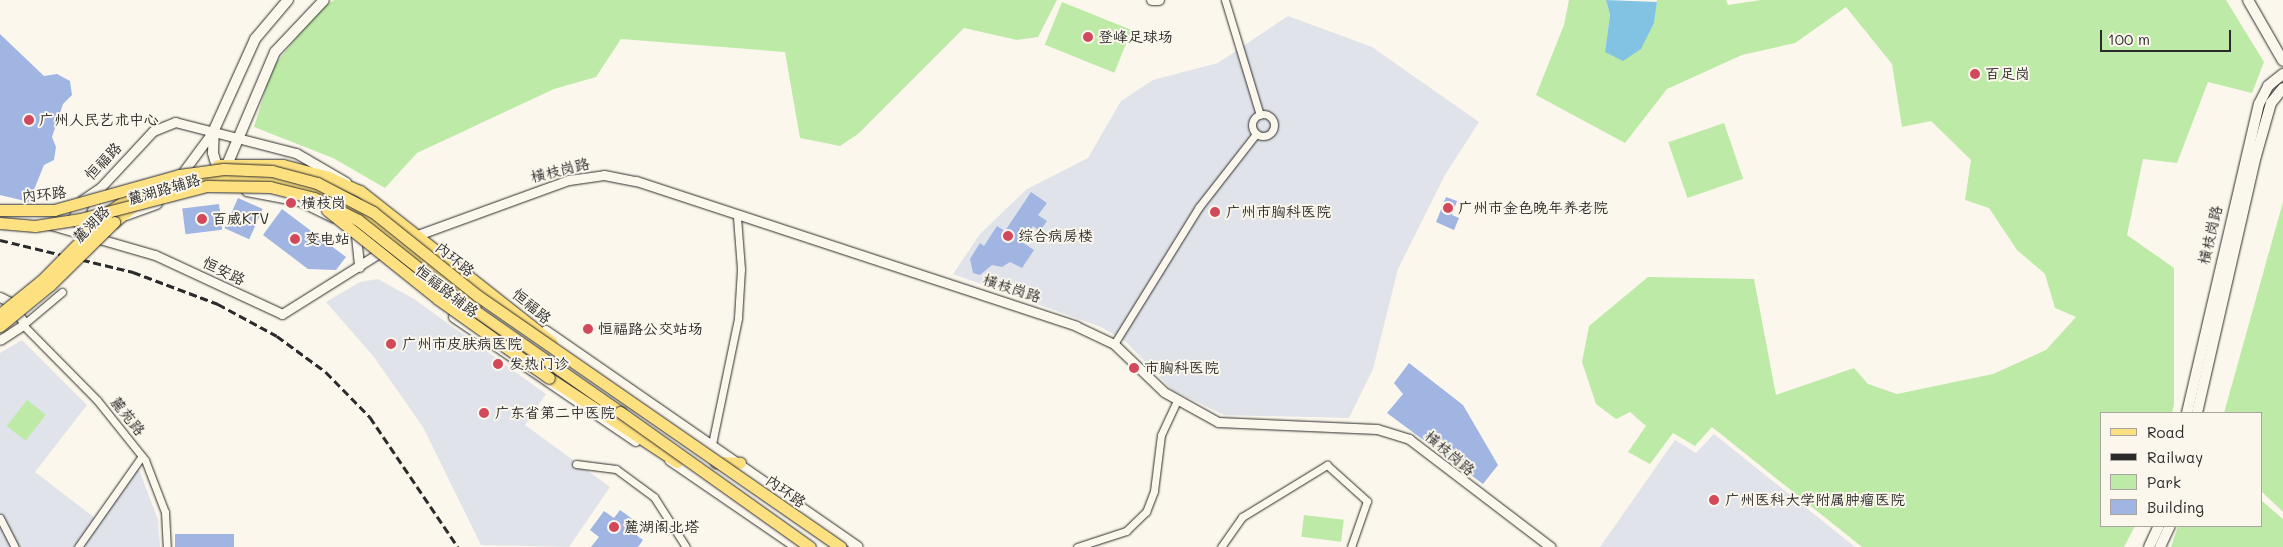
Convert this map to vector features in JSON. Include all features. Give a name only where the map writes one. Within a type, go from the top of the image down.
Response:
[{"type":"main road","points":[[221,177],[215,165],[214,130],[255,39],[288,0]]},
{"type":"main road","points":[[221,177],[275,52],[324,0]]},
{"type":"main road","points":[[1152,0],[1159,0]]},
{"type":"main road","points":[[2248,0],[2283,61]]},
{"type":"main road","name":"横枝岗路","points":[[2187,412],[2259,104],[2268,86],[2283,74]]},
{"type":"main road","name":"横枝岗路","points":[[2197,412],[2256,156],[2271,103],[2283,88]]},
{"type":"main road","name":"恒福路","points":[[183,172],[228,164],[291,166],[360,191],[498,297],[585,369],[838,547]]},
{"type":"main road","name":"内环路","points":[[0,211],[26,213],[71,207],[179,175],[224,169],[272,171],[317,183],[373,212],[556,352],[838,547]]},
{"type":"main road","name":"麓湖路","points":[[0,326],[50,285],[143,187],[183,172]]},
{"type":"main road","points":[[221,177],[285,180],[342,202],[399,243],[518,339],[815,547]]},
{"type":"main road","name":"麓湖路","points":[[0,314],[113,218],[166,188],[221,177]]},
{"type":"main road","name":"内环路","points":[[0,223],[35,226],[80,219],[218,184],[292,191],[337,208],[368,227],[503,332],[810,547]]},
{"type":"main road","name":"麓湖路辅路","points":[[113,218],[163,202],[219,190]]},
{"type":"main road","name":"恒福路辅路","points":[[219,190],[284,197],[333,217],[455,317],[555,389],[677,462],[797,547]]},
{"type":"main road","points":[[292,191],[330,212],[438,299],[549,378],[677,462],[714,476]]},
{"type":"main road","name":"恒福路辅路","points":[[498,297],[740,463],[858,547]]},
{"type":"main road","points":[[716,462],[740,463]]},
{"type":"main road","points":[[2149,547],[2159,527]]},
{"type":"main road","points":[[2160,547],[2170,527]]},
{"type":"street","points":[[1225,0],[1260,115]]},
{"type":"street","points":[[1256,134],[1253,121],[1260,115]]},
{"type":"street","points":[[1256,134],[1267,135],[1273,128],[1270,118],[1260,115]]},
{"type":"street","name":"恒福路","points":[[29,220],[64,212],[100,188],[153,131],[175,122],[214,130],[306,157],[360,191]]},
{"type":"street","points":[[195,125],[202,132],[203,148]]},
{"type":"street","points":[[183,172],[203,148],[214,130]]},
{"type":"street","points":[[1114,344],[1199,207],[1256,134]]},
{"type":"street","name":"横枝岗路","points":[[419,235],[530,193],[593,175],[636,181],[737,217],[1052,317],[1114,344],[1177,401],[1233,426],[1370,429],[1402,436],[1551,547]]},
{"type":"street","points":[[94,235],[88,222],[100,188]]},
{"type":"street","points":[[333,217],[342,202]]},
{"type":"street","name":"恒安路","points":[[0,211],[29,220],[94,235],[200,274],[282,314],[377,254],[419,235]]},
{"type":"street","points":[[712,444],[738,318],[741,269],[737,217]]},
{"type":"street","points":[[356,236],[359,267]]},
{"type":"street","points":[[0,340],[23,326],[62,292]]},
{"type":"street","points":[[0,297],[16,309],[23,326]]},
{"type":"street","name":"麓苑路","points":[[23,326],[97,400],[142,456],[161,495],[167,547]]},
{"type":"street","points":[[1077,547],[1126,531],[1146,512],[1154,491],[1161,435],[1177,401]]},
{"type":"street","points":[[78,547],[142,456]]},
{"type":"street","points":[[576,464],[616,469],[654,497],[686,547]]},
{"type":"street","points":[[1221,547],[1242,517],[1328,465],[1367,501],[1351,547]]},
{"type":"street","points":[[0,518],[15,547]]},
{"type":"shaded area","name":"广州市胸科医院","points":[[1288,16],[1372,47],[1479,122],[1445,175],[1398,269],[1373,369],[1349,418],[1224,415],[1172,390],[1126,342],[1101,327],[953,274],[980,234],[1027,189],[1088,158],[1121,101],[1153,80],[1218,63]]},
{"type":"shaded area","name":"广东省第二中医院","points":[[378,279],[414,299],[546,394],[525,425],[610,487],[569,547],[481,545],[423,427],[374,357],[326,302],[360,282]]},
{"type":"shaded area","points":[[22,340],[87,405],[35,472],[95,518],[137,464],[158,520],[160,547],[0,547],[0,353]]},
{"type":"shaded area","name":"广州医科大学附属肿瘤医院","points":[[1714,434],[1855,547],[1600,547],[1675,440],[1696,453]]},
{"type":"green space","points":[[334,0],[1057,0],[1038,37],[1017,40],[964,28],[858,134],[840,146],[800,138],[785,52],[621,39],[596,77],[554,89],[417,153],[385,188],[333,158],[254,127],[272,68],[318,11]]},
{"type":"green space","points":[[1569,0],[1606,0],[1610,15],[1605,52],[1654,23],[1657,0],[1726,0],[1728,5],[1761,0],[2226,0],[2264,62],[2252,93],[2208,82],[2177,163],[2143,159],[2127,235],[2174,268],[2174,404],[2172,412],[2100,412],[2100,527],[2134,527],[2124,547],[1862,547],[1712,427],[1695,446],[1673,433],[1650,464],[1628,452],[1646,426],[1630,412],[1616,419],[1596,404],[1582,362],[1589,326],[1648,277],[1754,279],[1776,395],[1854,368],[1868,384],[1897,394],[1993,374],[2046,350],[2076,317],[2055,308],[2045,274],[2017,250],[1989,208],[1965,200],[1971,160],[1931,121],[1902,127],[1892,64],[1846,7],[1795,43],[1742,55],[1667,89],[1625,143],[1536,95],[1564,25]]},
{"type":"green space","name":"登峰足球场","points":[[1062,2],[1132,30],[1114,73],[1045,45]]},
{"type":"green space","points":[[1724,123],[1743,179],[1687,198],[1668,142]]},
{"type":"green space","points":[[2283,202],[2283,512],[2263,493],[2263,412],[2224,412]]},
{"type":"green space","points":[[27,400],[46,415],[26,441],[7,426]]},
{"type":"green space","points":[[2263,502],[2283,519],[2283,547],[2171,547],[2178,527],[2263,527]]},
{"type":"green space","points":[[1304,515],[1344,520],[1341,542],[1301,537]]},
{"type":"water","points":[[1606,0],[1657,2],[1654,23],[1641,49],[1623,61],[1605,52],[1610,15]]},
{"type":"building","name":"广州人民艺术中心","points":[[0,34],[44,76],[57,74],[70,81],[72,95],[63,104],[52,137],[56,147],[54,160],[44,165],[29,202],[0,195]]},
{"type":"building","name":"综合病房楼","points":[[1031,192],[1047,203],[1038,215],[1047,221],[1040,231],[1033,226],[1022,242],[1034,250],[1022,268],[1010,262],[1002,267],[992,265],[980,275],[973,273],[970,259],[980,243],[984,246],[997,226],[1005,231]]},
{"type":"building","name":"广州市金色晚年养老院","points":[[1446,197],[1457,201],[1452,215],[1459,218],[1454,230],[1436,222]]},
{"type":"building","points":[[238,198],[263,209],[249,239],[225,228]]},
{"type":"building","name":"百威KTV","points":[[219,204],[222,230],[185,234],[182,209]]},
{"type":"building","name":"变电站","points":[[282,209],[346,257],[336,270],[308,269],[263,235]]},
{"type":"building","points":[[1409,363],[1463,405],[1498,465],[1483,484],[1387,413],[1403,394],[1394,383]]},
{"type":"building","name":"麓湖阁北塔","points":[[620,510],[638,523],[632,532],[643,540],[638,547],[591,547],[599,537],[590,530],[604,511],[614,518]]},
{"type":"building","points":[[175,534],[234,534],[234,547],[175,547]]},
{"type":"railway","points":[[0,240],[133,272],[218,304],[277,336],[326,372],[370,417],[458,547]]},
{"type":"place","name":"登峰足球场","points":[[1088,37]]},
{"type":"place","name":"百足岗","points":[[1975,74]]},
{"type":"place","name":"广州人民艺术中心","points":[[29,120]]},
{"type":"place","name":"横枝岗","points":[[291,203]]},
{"type":"place","name":"广州市金色晚年养老院","points":[[1448,208]]},
{"type":"place","name":"广州市胸科医院","points":[[1215,212]]},
{"type":"place","name":"百威KTV","points":[[202,219]]},
{"type":"place","name":"综合病房楼","points":[[1008,236]]},
{"type":"place","name":"变电站","points":[[295,239]]},
{"type":"place","name":"恒福路公交站场","points":[[588,329]]},
{"type":"place","name":"广州市皮肤病医院","points":[[391,344]]},
{"type":"place","name":"发热门诊","points":[[498,364]]},
{"type":"place","name":"市胸科医院","points":[[1134,368]]},
{"type":"place","name":"广东省第二中医院","points":[[484,413]]},
{"type":"place","name":"广州医科大学附属肿瘤医院","points":[[1714,500]]},
{"type":"place","name":"麓湖阁北塔","points":[[614,527]]}]
